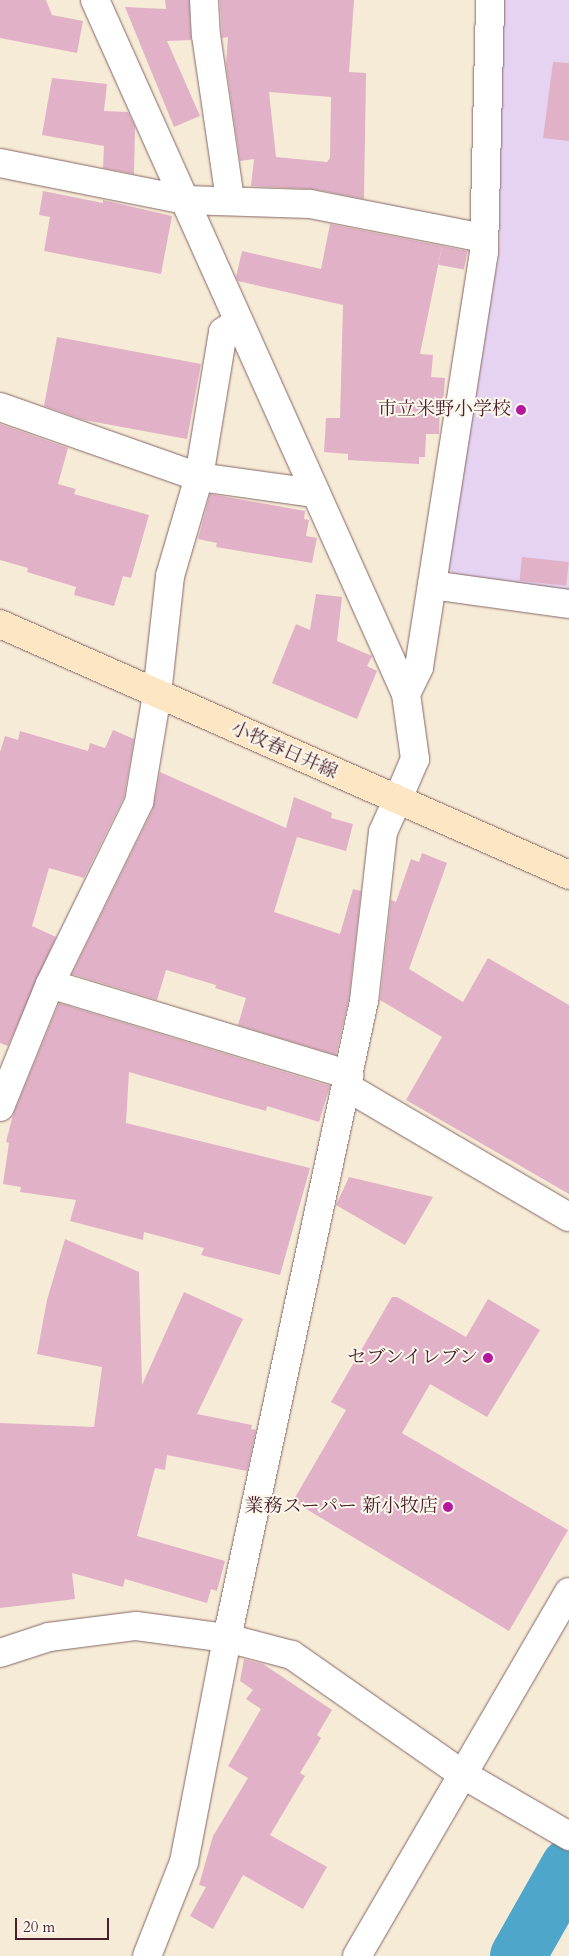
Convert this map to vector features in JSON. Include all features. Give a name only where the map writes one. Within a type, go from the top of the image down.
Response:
[{"type":"main road","name":"小牧春日井線","points":[[0,624],[397,801],[569,875]]},
{"type":"street","points":[[95,0],[406,694],[415,759],[383,832],[364,1001],[227,1638],[184,1862],[147,1956]]},
{"type":"street","points":[[204,0],[206,35],[230,200]]},
{"type":"street","points":[[406,694],[420,667],[484,238],[490,0]]},
{"type":"street","points":[[0,163],[185,200],[310,204],[484,238]]},
{"type":"street","points":[[0,1107],[50,984],[139,802],[157,694],[170,576],[199,477],[223,332],[240,321]]},
{"type":"street","points":[[0,407],[199,477],[315,492]]},
{"type":"street","points":[[432,585],[569,604]]},
{"type":"street","points":[[50,984],[348,1082],[569,1217]]},
{"type":"street","points":[[357,1956],[569,1592]]},
{"type":"street","points":[[0,1652],[49,1637],[136,1626],[227,1638],[292,1655],[462,1774],[569,1836]]},
{"type":"shaded area","name":"市立米野小学校","points":[[502,0],[569,0],[569,596],[461,582],[448,568],[499,252]]},
{"type":"building","points":[[0,0],[46,0],[52,15],[83,21],[77,53],[0,38]]},
{"type":"building","points":[[165,0],[189,0],[191,40],[167,41],[200,116],[174,127],[125,7],[166,9]]},
{"type":"building","points":[[220,0],[354,0],[349,72],[366,73],[364,199],[313,189],[251,186],[254,159],[240,161],[226,64],[228,37],[222,38]],"holes":[[[269,92],[331,97],[330,158],[327,162],[276,157]]]},
{"type":"building","points":[[553,62],[569,63],[569,141],[543,138]]},
{"type":"building","points":[[52,78],[107,84],[104,111],[128,112],[135,127],[134,174],[103,168],[104,146],[42,135]]},
{"type":"building","points":[[43,191],[103,203],[103,200],[172,216],[161,274],[44,251],[50,217],[39,215]]},
{"type":"building","points":[[330,224],[442,246],[420,354],[433,355],[431,377],[445,378],[443,406],[440,406],[439,434],[426,434],[425,457],[419,457],[419,464],[348,460],[348,454],[324,452],[326,418],[340,418],[343,305],[238,281],[236,277],[242,251],[321,269]]},
{"type":"building","points":[[442,246],[468,251],[464,270],[438,265]]},
{"type":"building","points":[[57,337],[201,364],[187,439],[84,420],[44,406]]},
{"type":"building","points":[[0,424],[68,448],[58,484],[76,489],[74,494],[149,515],[131,578],[123,576],[114,606],[74,595],[76,587],[27,572],[28,568],[0,560]]},
{"type":"building","points":[[210,494],[305,511],[304,519],[309,520],[306,536],[317,538],[312,563],[216,547],[217,543],[198,539]]},
{"type":"building","points":[[522,557],[569,562],[566,586],[519,581]]},
{"type":"building","points":[[316,594],[342,597],[337,641],[372,656],[367,666],[377,671],[357,719],[272,683],[296,624],[310,630]]},
{"type":"building","points":[[113,730],[134,739],[124,797],[84,878],[49,868],[32,926],[56,937],[8,1046],[0,1043],[0,752],[5,736],[18,740],[20,731],[88,751],[90,743],[105,748]]},
{"type":"building","points":[[160,772],[286,828],[294,797],[332,813],[331,818],[353,824],[346,851],[297,837],[274,912],[340,934],[353,889],[361,891],[349,998],[336,1055],[238,1025],[246,998],[215,988],[216,985],[166,970],[157,1000],[72,974],[153,809]]},
{"type":"building","points":[[422,853],[447,863],[409,969],[463,1002],[488,958],[569,1005],[569,1194],[406,1100],[442,1037],[380,1000],[391,900],[396,902],[411,859],[419,862]]},
{"type":"building","points":[[59,1003],[330,1086],[319,1122],[267,1106],[266,1111],[129,1072],[126,1123],[310,1168],[280,1275],[201,1255],[204,1248],[144,1232],[143,1240],[70,1221],[76,1200],[20,1192],[21,1187],[3,1184],[9,1143],[6,1142],[13,1115]]},
{"type":"building","points":[[349,1177],[433,1197],[405,1245],[336,1205]]},
{"type":"building","points":[[65,1239],[139,1272],[142,1385],[184,1292],[243,1319],[197,1414],[252,1425],[251,1429],[256,1430],[247,1471],[167,1455],[165,1470],[155,1468],[137,1536],[225,1561],[217,1591],[211,1589],[207,1603],[125,1579],[123,1587],[72,1573],[75,1599],[0,1608],[0,1423],[94,1427],[102,1367],[37,1354],[47,1300]]},
{"type":"building","points":[[392,1297],[397,1297],[466,1337],[488,1299],[540,1330],[487,1417],[430,1384],[402,1433],[568,1530],[509,1631],[293,1501],[346,1410],[331,1402]]},
{"type":"building","points":[[244,1659],[263,1664],[332,1710],[317,1735],[321,1738],[300,1773],[305,1776],[270,1835],[327,1867],[303,1909],[243,1875],[213,1929],[190,1916],[206,1887],[199,1885],[213,1836],[248,1778],[228,1766],[261,1709],[246,1699],[253,1690],[240,1681]]},
{"type":"waterway","points":[[518,1956],[569,1866]]},
{"type":"place","name":"市立米野小学校","points":[[521,410]]},
{"type":"place","name":"セブンイレブン","points":[[488,1358]]},
{"type":"place","name":"業務スーパー 新小牧店","points":[[448,1507]]}]
